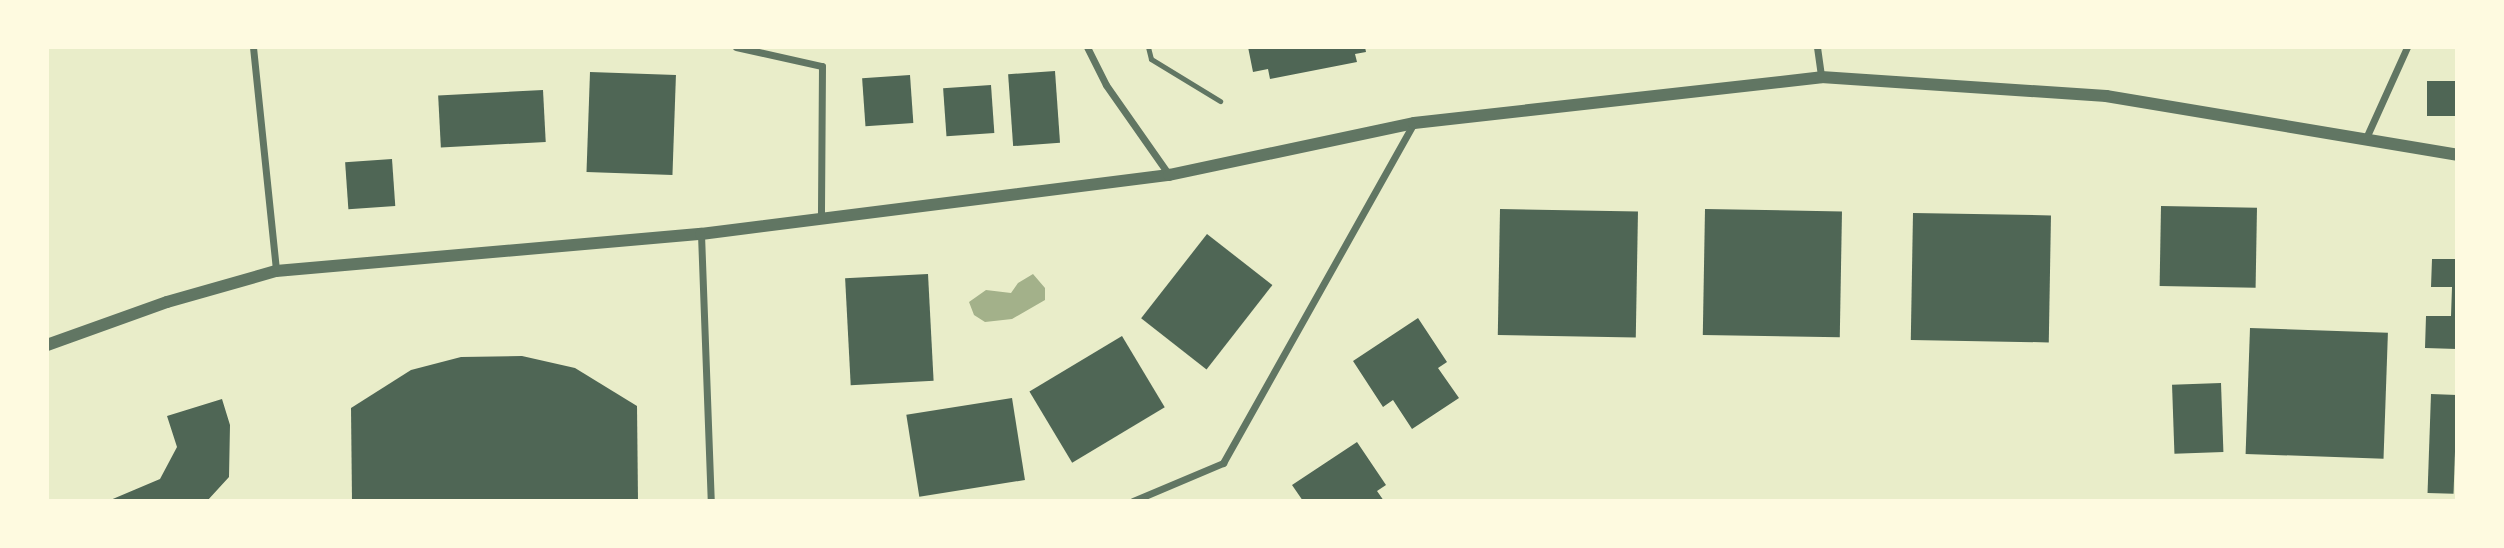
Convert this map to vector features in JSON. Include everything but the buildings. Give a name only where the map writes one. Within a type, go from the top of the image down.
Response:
[{"type":"street","points":[[253,47],[276,271]]},
{"type":"street","points":[[736,47],[822,66],[821,218]]},
{"type":"street","points":[[1087,47],[1106,85],[1169,175]]},
{"type":"street","points":[[1817,47],[1821,77]]},
{"type":"street","points":[[2366,138],[2407,47]]},
{"type":"street","points":[[47,345],[167,302],[276,271],[701,234],[1169,175],[1413,123],[1821,77],[2106,96],[2457,155]]},
{"type":"street","points":[[1133,501],[1223,463],[1413,123]]},
{"type":"street","points":[[701,234],[711,501]]},
{"type":"lane","points":[[1148,47],[1151,58],[1220,101]]},
{"type":"shaded area","points":[[1033,274],[1045,288],[1045,300],[1012,319],[985,322],[974,315],[969,302],[986,290],[1011,293],[1018,283]]}]
